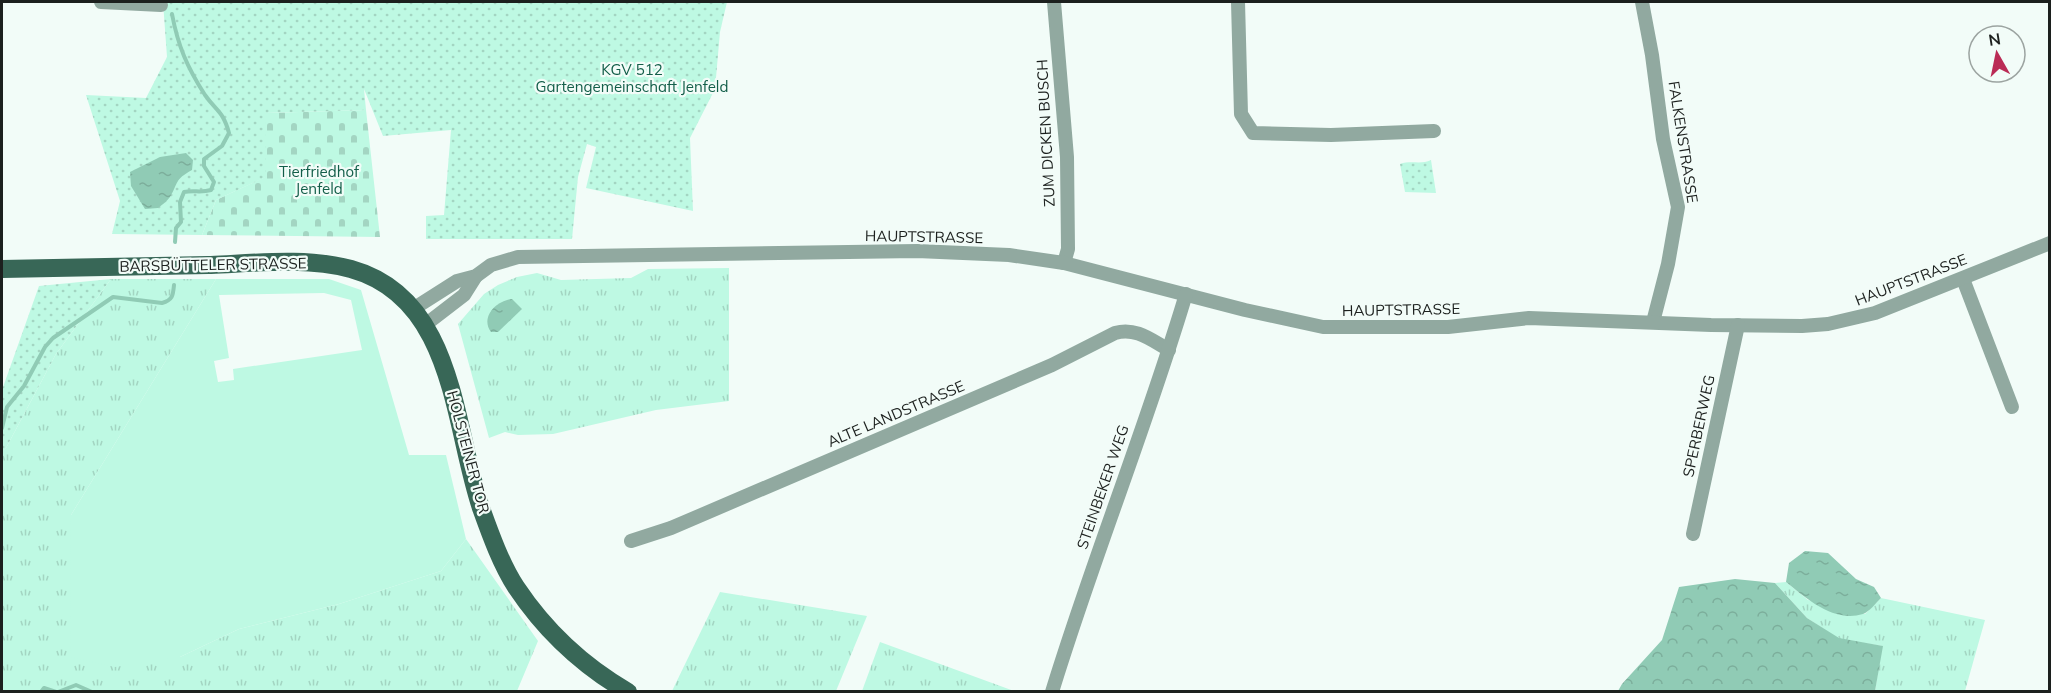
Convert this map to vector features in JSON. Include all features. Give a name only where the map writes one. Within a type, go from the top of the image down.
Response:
[{"type":"main road","name":"BARSBÜTTELER STRASSE","points":[[2,269],[266,263],[331,265],[352,270],[378,281],[393,291],[425,325]]},
{"type":"main road","name":"HOLSTEINER TOR","points":[[425,325],[447,375],[481,507],[516,586],[556,636],[595,671],[628,692]]},
{"type":"street","points":[[101,2],[161,5]]},
{"type":"street","name":"ZUM DICKEN BUSCH","points":[[1054,2],[1066,157],[1068,249],[1064,263]]},
{"type":"street","points":[[1239,2],[1241,114],[1253,133],[1331,135],[1434,130]]},
{"type":"street","name":"FALKENSTRASSE","points":[[1642,2],[1652,55],[1663,139],[1678,207],[1668,264],[1653,322]]},
{"type":"street","name":"HAUPTSTRASSE","points":[[476,276],[492,265],[518,257],[917,251],[1009,255],[1064,263],[1245,310],[1323,327],[1448,327],[1529,318],[1802,326],[1845,321],[1875,313],[2049,243]]},
{"type":"street","points":[[412,309],[457,280],[476,276]]},
{"type":"street","points":[[425,325],[464,295],[476,276]]},
{"type":"street","points":[[1963,279],[2012,408]]},
{"type":"street","name":"STEINBEKER WEG","points":[[1052,692],[1186,294]]},
{"type":"street","name":"SPERBERWEG","points":[[1693,534],[1738,325]]},
{"type":"street","name":"ALTE LANDSTRASSE","points":[[631,541],[671,528],[1041,370],[1115,333],[1125,330],[1136,331],[1169,350]]},
{"type":"green space","name":"KGV 512 Gartengemeinschaft Jenfeld","points":[[163,2],[727,2],[720,32],[715,89],[690,138],[693,211],[586,188],[596,147],[587,144],[578,177],[572,239],[426,239],[426,216],[444,215],[451,130],[383,136],[364,89],[366,110],[265,113],[266,177],[216,200],[202,235],[112,234],[120,201],[86,95],[146,98],[167,57]]},
{"type":"green space","name":"Tierfriedhof Jenfeld","points":[[366,110],[380,237],[202,235],[216,200],[265,177],[265,113]]},
{"type":"green space","points":[[1431,160],[1436,193],[1405,192],[1400,164]]},
{"type":"green space","points":[[729,268],[729,401],[656,410],[553,434],[518,435],[505,432],[489,438],[458,324],[484,294],[517,277],[537,273],[561,280],[631,278],[648,269]]},
{"type":"green space","points":[[111,279],[216,279],[71,515],[180,657],[239,629],[339,604],[441,571],[466,539],[538,641],[517,691],[2,692],[2,452],[56,354]]},
{"type":"green space","points":[[111,279],[56,354],[2,453],[2,390],[39,286]]},
{"type":"green space","points":[[216,279],[329,279],[361,290],[409,455],[446,455],[466,539],[441,571],[339,604],[239,629],[180,657],[115,667],[70,657],[71,515]],"holes":[[[324,293],[351,300],[362,350],[233,369],[234,380],[218,382],[214,361],[229,358],[219,295]]]},
{"type":"green space","points":[[1735,579],[1775,583],[1807,618],[1839,638],[1883,646],[1875,691],[1618,691],[1662,640],[1679,587]]},
{"type":"green space","points":[[1786,582],[1808,600],[1865,614],[1881,598],[1985,620],[1965,691],[1875,691],[1882,646],[1839,639],[1807,618],[1775,583]]},
{"type":"green space","points":[[720,592],[867,616],[836,691],[672,691]]},
{"type":"green space","points":[[880,642],[1014,691],[862,691]]},
{"type":"water","points":[[186,153],[193,160],[192,170],[180,179],[170,197],[163,204],[158,208],[145,209],[131,186],[130,172],[160,157]]},
{"type":"water","points":[[512,299],[522,309],[498,332],[491,332],[487,321],[491,311],[500,303]]},
{"type":"water","points":[[1805,551],[1828,553],[1856,579],[1874,587],[1881,598],[1865,613],[1852,616],[1831,612],[1812,602],[1786,582],[1789,563]]},
{"type":"waterway","points":[[172,14],[188,66],[205,95],[222,116],[229,133],[222,146],[204,159],[204,166],[214,182],[211,190],[184,192],[180,202],[181,222],[176,228],[175,242]]},
{"type":"waterway","points":[[2,428],[7,407],[24,386],[45,347],[53,338],[113,297],[162,303],[172,297],[174,285]]},
{"type":"waterway","points":[[58,692],[76,685],[92,692]]},
{"type":"waterway","points":[[41,692],[44,688],[56,692]]}]
